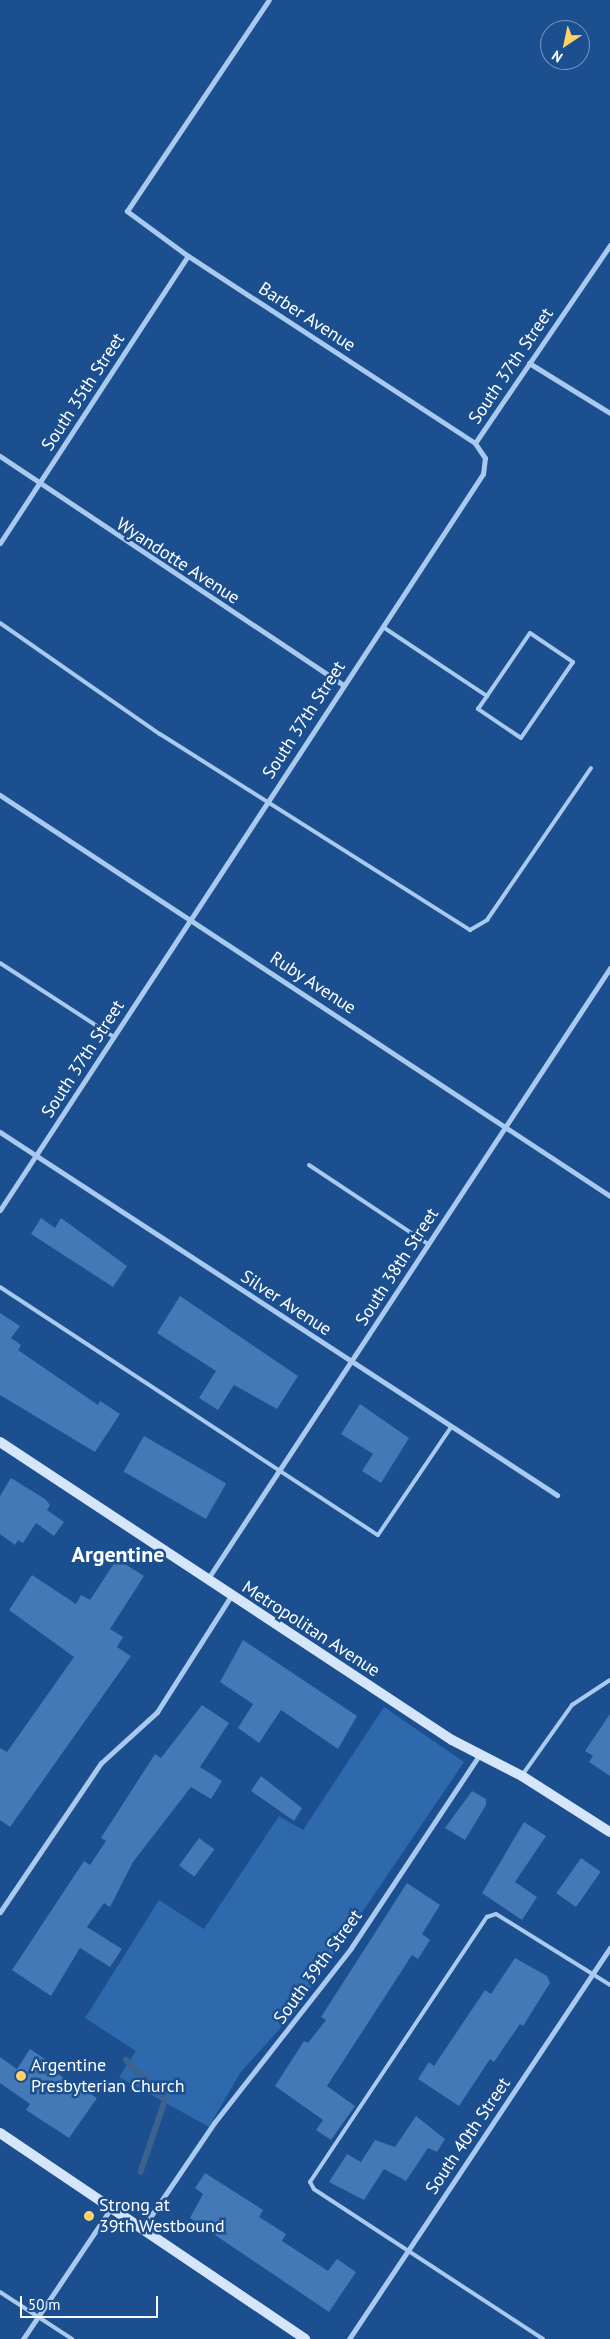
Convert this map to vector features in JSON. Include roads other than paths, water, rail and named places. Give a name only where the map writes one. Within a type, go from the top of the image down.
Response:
[{"type":"main road","name":"Metropolitan Avenue","points":[[0,1442],[207,1581],[479,1755],[522,1776],[610,1832]]},
{"type":"main road","points":[[0,2133],[305,2339]]},
{"type":"street","name":"Barber Avenue","points":[[269,0],[127,211],[188,256],[475,443]]},
{"type":"street","name":"South 37th Street","points":[[0,1210],[483,474],[484,458],[475,443],[610,245]]},
{"type":"street","name":"South 35th Street","points":[[0,543],[188,256]]},
{"type":"street","points":[[529,363],[610,413]]},
{"type":"street","name":"Wyandotte Avenue","points":[[0,456],[38,486],[343,686]]},
{"type":"street","name":"Ruby Avenue","points":[[0,795],[610,1196]]},
{"type":"street","name":"South 38th Street","points":[[207,1581],[610,968]]},
{"type":"street","name":"Silver Avenue","points":[[0,1132],[557,1495]]},
{"type":"street","points":[[0,1912],[100,1763],[157,1712],[231,1596]]},
{"type":"street","name":"South 39th Street","points":[[142,2229],[214,2124],[351,1948],[479,1755]]},
{"type":"street","name":"South 40th Street","points":[[349,2339],[610,1947]]},
{"type":"street","points":[[23,2339],[111,2208]]},
{"type":"lane","points":[[0,623],[160,734],[470,930],[487,920],[591,768]]},
{"type":"lane","points":[[382,627],[487,696]]},
{"type":"lane","points":[[530,633],[573,662],[521,738],[478,709],[487,696],[530,633]]},
{"type":"lane","points":[[0,963],[114,1037]]},
{"type":"lane","points":[[309,1165],[428,1244]]},
{"type":"lane","points":[[0,1287],[279,1472],[378,1535],[451,1427]]},
{"type":"lane","points":[[522,1776],[572,1705],[610,1680]]},
{"type":"lane","points":[[543,2339],[314,2189],[310,2182],[487,1917],[496,1914],[610,1985]]},
{"type":"lane","points":[[0,2292],[39,2315],[72,2339]]},
{"type":"waterway","points":[[126,2060],[166,2099],[141,2172]]},
{"type":"place","name":"Argentine Presbyterian Church","points":[[21,2076]]},
{"type":"place","name":"Strong at 39th Westbound","points":[[89,2216]]},
{"type":"district","name":"Argentine","points":[[118,1555]]}]
